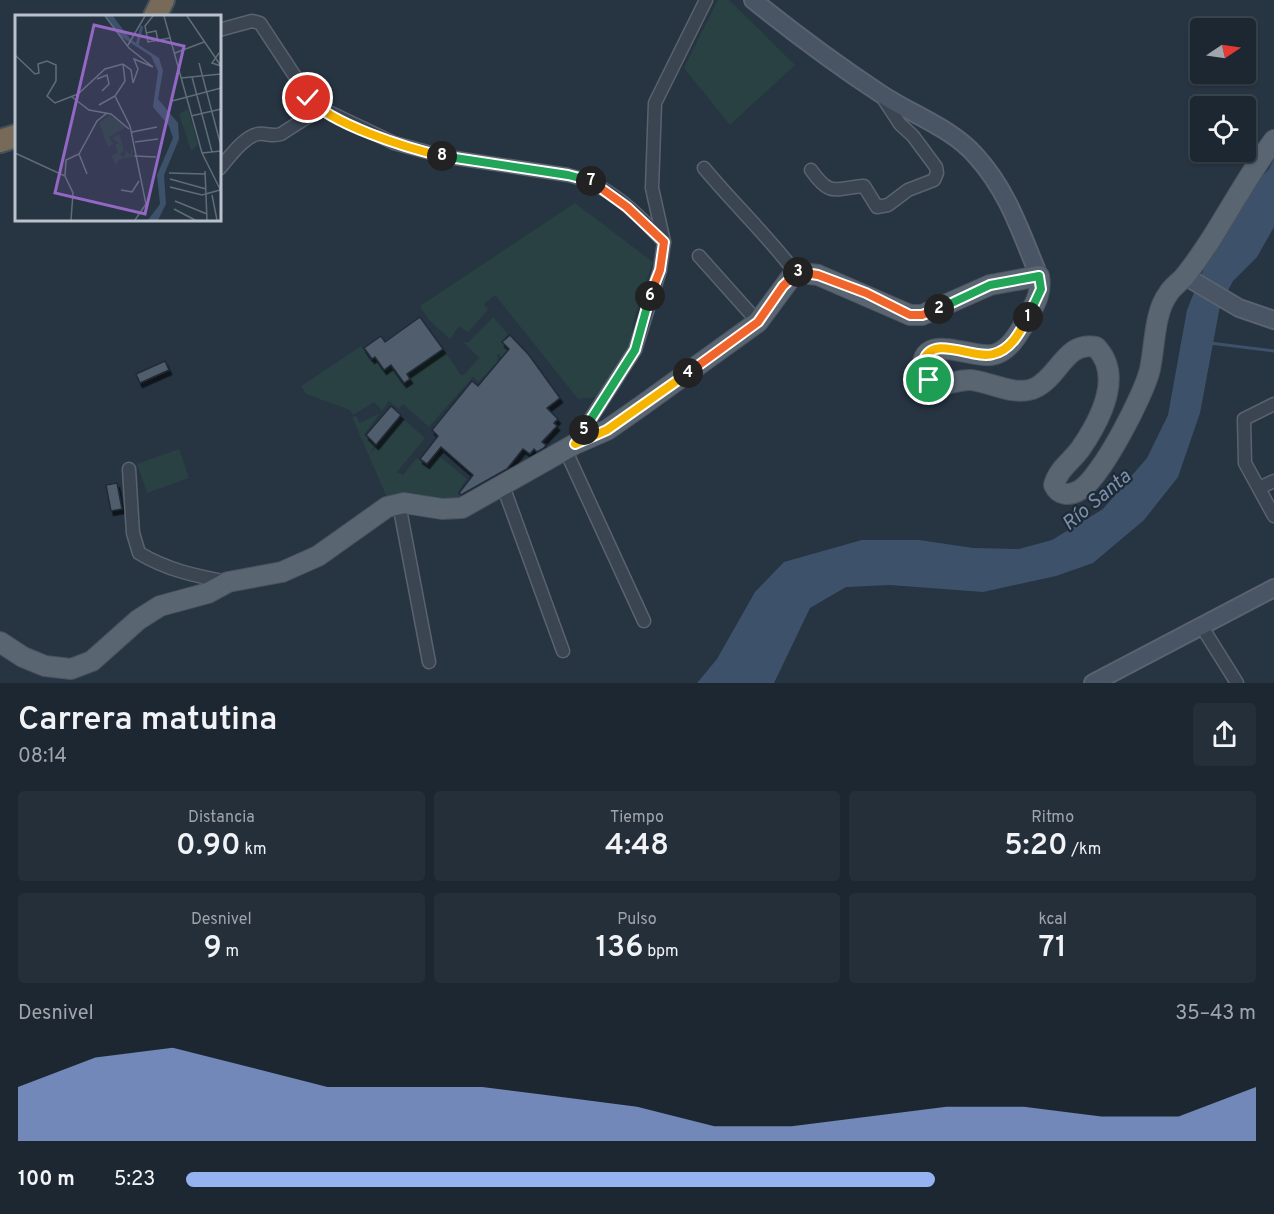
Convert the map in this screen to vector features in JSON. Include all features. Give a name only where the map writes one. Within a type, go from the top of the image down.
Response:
[{"type":"highway","points":[[156,15],[163,0]]},
{"type":"highway","points":[[0,141],[15,136]]},
{"type":"main road","points":[[0,642],[45,666],[71,669],[92,661],[138,620],[160,606],[208,593],[228,582],[282,572],[318,556],[387,507],[399,504],[462,508],[570,447],[607,430],[758,322],[795,272],[818,275],[866,293],[910,315],[922,315],[990,285],[1039,276],[1041,289],[1037,300],[1011,344],[993,355],[934,349],[926,354],[922,365],[923,375],[939,384],[971,380],[1021,391],[1033,389],[1045,382],[1075,348],[1086,345],[1096,347],[1109,366],[1111,382],[1102,407],[1081,447],[1056,476],[1054,485],[1057,491],[1070,494],[1088,484],[1140,398],[1150,372],[1161,307],[1167,294],[1189,279],[1254,166],[1274,140]]},
{"type":"street","points":[[644,621],[570,447],[635,350],[660,270],[664,242],[652,188],[655,104],[706,0]]},
{"type":"street","points":[[753,0],[803,40],[881,94],[964,144],[1006,196],[1039,276]]},
{"type":"street","points":[[220,30],[252,21],[260,23],[271,36],[308,98],[320,109],[409,149],[590,181],[627,207],[664,242]]},
{"type":"street","points":[[811,170],[822,186],[829,190],[864,186],[877,207],[888,205],[908,190],[934,180],[936,166],[913,136],[900,124],[881,94]]},
{"type":"street","points":[[220,168],[250,137],[262,134],[274,137],[320,109]]},
{"type":"street","points":[[704,168],[741,212],[773,242],[795,272]]},
{"type":"street","points":[[699,256],[758,322]]},
{"type":"street","points":[[1189,279],[1239,308],[1274,320]]},
{"type":"street","points":[[1274,404],[1244,419],[1245,463],[1274,516]]},
{"type":"street","points":[[129,469],[133,533],[139,553],[169,568],[228,582]]},
{"type":"street","points":[[1259,488],[1274,481]]},
{"type":"street","points":[[503,486],[563,651]]},
{"type":"street","points":[[399,504],[429,662]]},
{"type":"street","points":[[1093,683],[1274,588]]},
{"type":"street","points":[[1202,627],[1237,683]]},
{"type":"green space","points":[[718,0],[729,0],[795,65],[730,125],[684,68]]},
{"type":"green space","points":[[575,203],[653,262],[634,318],[630,351],[597,397],[578,399],[495,295],[484,304],[488,310],[468,332],[459,326],[450,339],[429,320],[420,306]]},
{"type":"green space","points":[[493,317],[508,334],[501,342],[521,362],[515,368],[497,353],[498,361],[479,382],[473,377],[429,427],[403,404],[399,409],[389,401],[382,411],[374,402],[353,415],[350,410],[306,394],[301,386],[361,346],[371,362],[375,359],[383,371],[391,366],[403,385],[411,379],[408,374],[444,350],[461,375],[464,375],[479,358],[463,342],[468,343]]},
{"type":"green space","points":[[380,413],[364,435],[375,445],[370,454],[401,417],[425,438],[397,472],[403,475],[417,458],[427,466],[437,454],[467,479],[458,492],[468,501],[389,502],[352,417],[356,416],[360,423]]},
{"type":"green space","points":[[179,449],[189,478],[147,493],[137,464]]},
{"type":"water","points":[[1274,159],[1274,227],[1257,257],[1233,281],[1220,306],[1200,413],[1178,477],[1144,520],[1093,563],[1056,576],[983,592],[890,585],[846,587],[810,608],[774,683],[697,683],[717,659],[755,592],[784,562],[862,540],[919,540],[973,548],[1019,549],[1052,540],[1103,509],[1147,458],[1168,415],[1187,310],[1204,268],[1214,254],[1235,204],[1269,169]]},
{"type":"building","points":[[420,317],[443,349],[407,374],[410,379],[404,383],[391,365],[384,370],[375,357],[372,359],[364,348],[381,336],[385,342]]},
{"type":"building","points":[[510,335],[529,355],[560,398],[547,408],[558,419],[554,423],[557,426],[542,442],[546,445],[544,448],[537,452],[534,449],[530,454],[523,449],[507,469],[461,495],[459,493],[473,475],[441,447],[427,464],[420,459],[438,436],[432,430],[472,381],[478,386],[509,349],[502,342]]},
{"type":"building","points":[[165,361],[169,370],[140,383],[136,374]]},
{"type":"building","points":[[391,406],[401,415],[376,445],[366,435]]},
{"type":"building","points":[[117,483],[122,509],[111,511],[106,485]]},
{"type":"waterway","points":[[1210,343],[1274,351]]},
{"type":"route","points":[[308,98],[328,114],[409,149],[520,169],[581,177],[601,187],[627,207],[664,242],[660,270],[646,306],[635,350],[599,410],[575,444],[607,430],[758,322],[795,272],[818,275],[866,293],[910,315],[922,315],[937,310],[990,285],[1039,276],[1041,289],[1037,300],[1011,344],[993,355],[944,348],[934,349],[926,354],[922,365],[923,375],[929,380]]},
{"type":"water label","name":"Río Santa","points":[[1097,501]]}]
